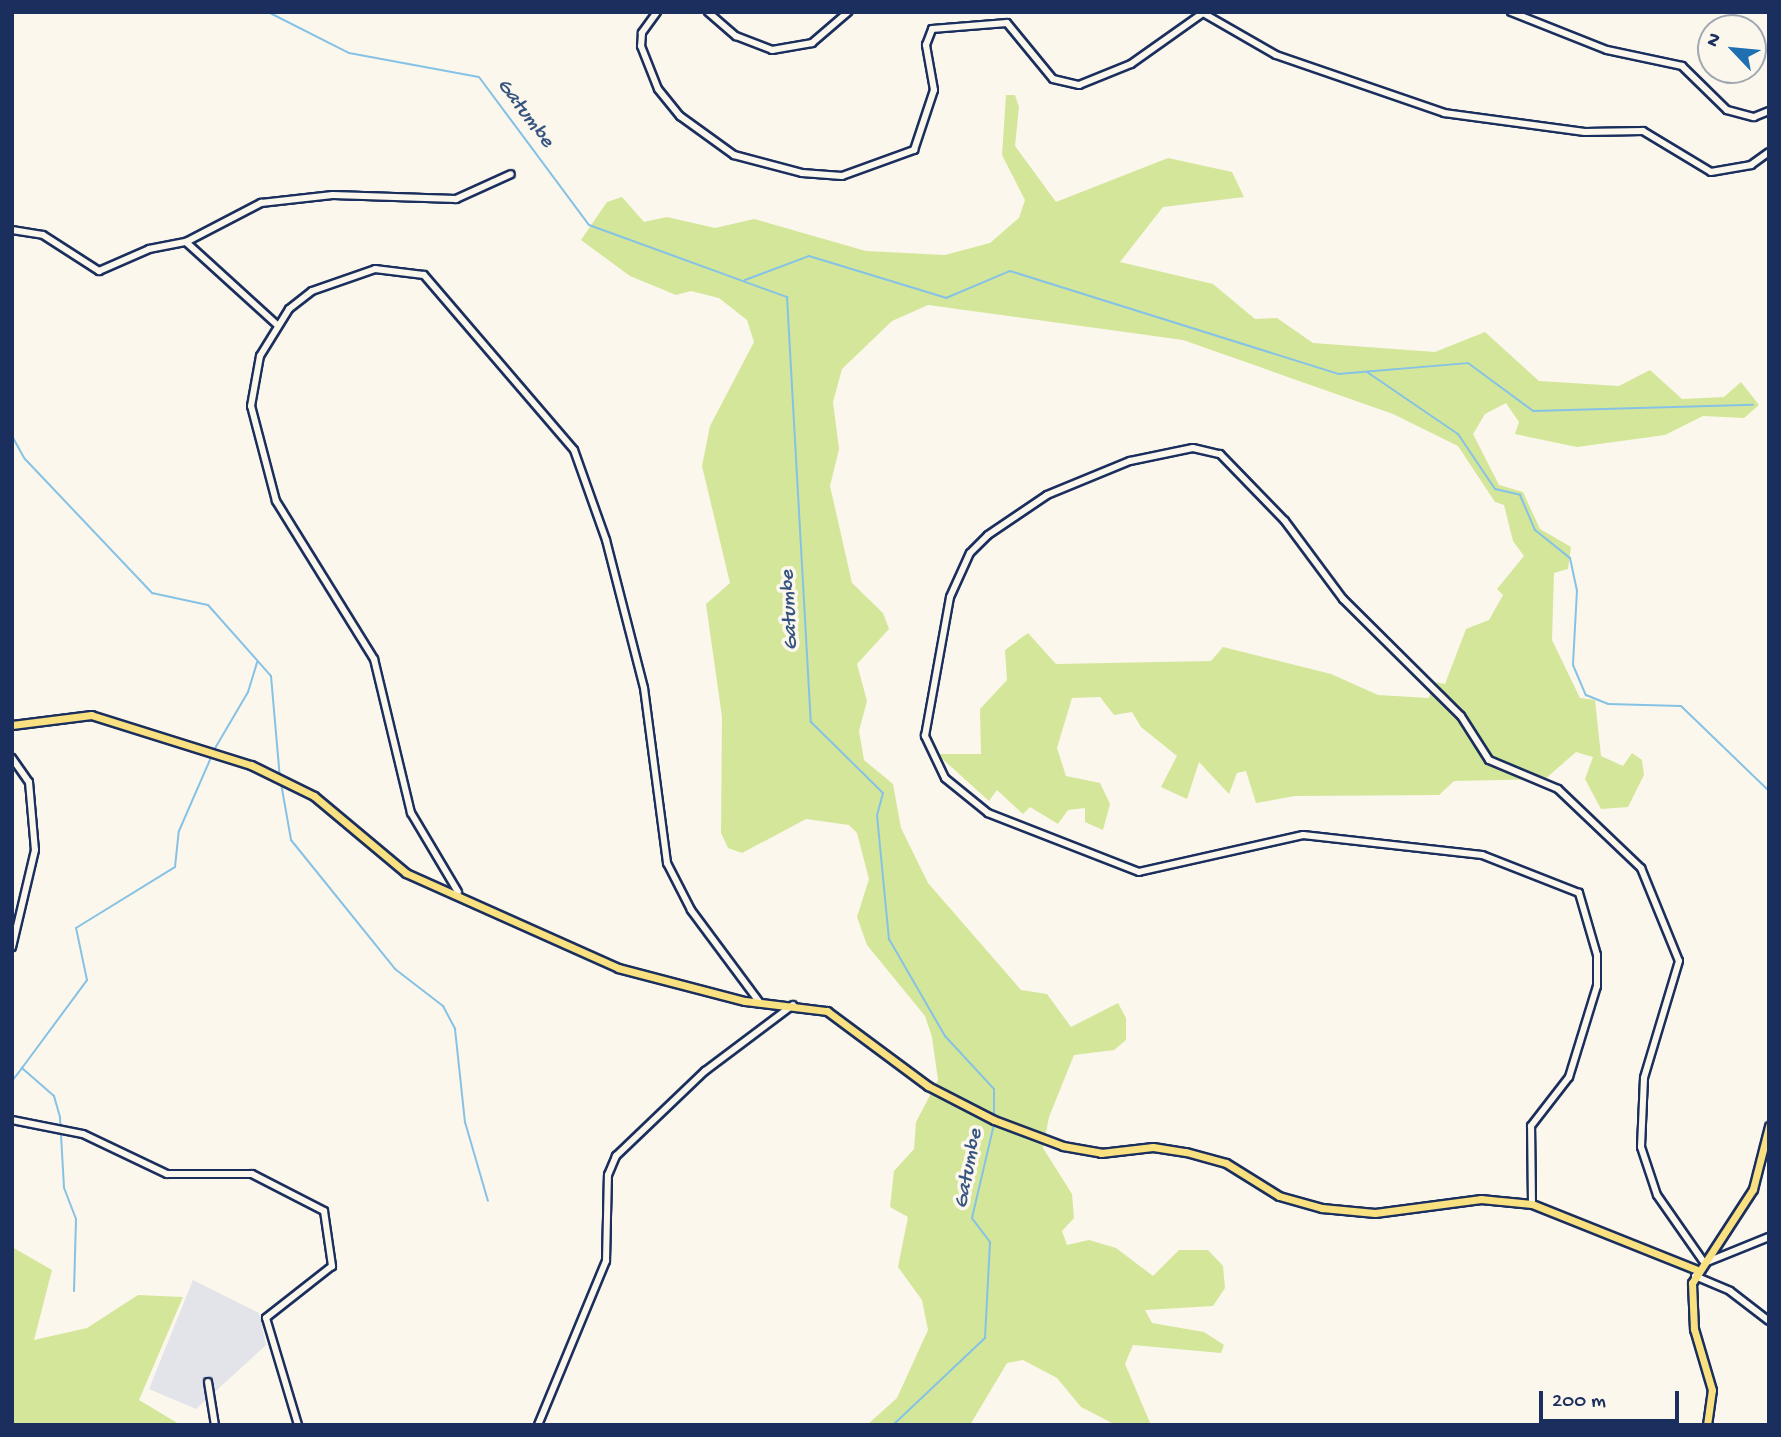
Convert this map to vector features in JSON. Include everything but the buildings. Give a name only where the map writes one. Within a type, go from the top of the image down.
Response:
[{"type":"main road","points":[[12,725],[91,715],[232,757],[314,796],[398,869],[458,892],[605,963],[760,1003],[793,1005],[838,1016],[913,1076],[981,1114],[1072,1148],[1186,1152],[1226,1163],[1279,1196],[1322,1208],[1375,1213],[1472,1199],[1532,1203],[1696,1273]]},
{"type":"main road","points":[[1707,1425],[1712,1390],[1694,1329],[1696,1273],[1754,1189],[1769,1126]]},
{"type":"street","points":[[657,12],[642,33],[641,46],[658,89],[680,116],[734,155],[802,173],[842,176],[914,150],[934,90],[926,45],[932,29],[1007,23],[1053,79],[1079,85],[1130,64],[1203,13],[1276,55],[1444,113],[1579,131],[1643,131],[1712,172],[1751,165],[1769,152]]},
{"type":"street","points":[[708,12],[736,36],[772,50],[813,43],[848,12]]},
{"type":"street","points":[[1511,12],[1607,50],[1682,66],[1727,110],[1749,117],[1769,111]]},
{"type":"street","points":[[12,230],[43,235],[99,271],[149,248],[186,242],[261,202],[347,195],[456,199],[511,174]]},
{"type":"street","points":[[186,242],[276,324]]},
{"type":"street","points":[[458,892],[411,813],[374,659],[357,623],[290,528],[268,481],[251,390],[276,324],[301,298],[358,272],[419,272],[574,450],[606,540],[644,688],[667,863],[691,910],[760,1003]]},
{"type":"street","points":[[1532,1203],[1531,1126],[1569,1077],[1597,986],[1597,956],[1578,893],[1482,855],[1303,835],[1259,841],[1163,872],[1139,872],[988,813],[944,778],[925,736],[950,597],[970,553],[988,535],[1047,495],[1130,461],[1194,447],[1220,454],[1285,521],[1343,599],[1461,716],[1489,761],[1558,789],[1641,868],[1679,953],[1644,1078],[1641,1147],[1657,1195],[1703,1261]]},
{"type":"street","points":[[12,758],[29,782],[35,850],[12,947]]},
{"type":"street","points":[[538,1425],[606,1261],[608,1175],[616,1156],[705,1071],[793,1005]]},
{"type":"street","points":[[12,1120],[83,1134],[167,1174],[251,1174],[324,1211],[332,1266],[266,1318],[298,1425]]},
{"type":"street","points":[[1696,1273],[1769,1237]]},
{"type":"street","points":[[1696,1273],[1730,1291],[1769,1321]]},
{"type":"street","points":[[208,1382],[215,1425]]},
{"type":"shaded area","points":[[193,1280],[259,1313],[266,1345],[196,1409],[149,1389]]},
{"type":"green space","points":[[1006,95],[1015,95],[1019,107],[1015,146],[1056,202],[1168,158],[1232,172],[1244,197],[1163,207],[1120,262],[1213,284],[1255,319],[1277,318],[1313,343],[1435,352],[1485,332],[1539,381],[1619,386],[1650,370],[1682,399],[1724,397],[1741,382],[1759,405],[1744,418],[1703,416],[1665,435],[1577,447],[1515,434],[1519,422],[1506,403],[1485,414],[1473,434],[1499,485],[1523,492],[1540,529],[1571,547],[1568,569],[1554,573],[1552,640],[1580,698],[1595,700],[1601,756],[1623,766],[1632,753],[1642,760],[1644,775],[1628,807],[1601,809],[1585,779],[1593,757],[1576,752],[1545,779],[1454,781],[1439,795],[1295,796],[1256,803],[1246,771],[1237,773],[1229,794],[1199,762],[1187,799],[1161,787],[1177,756],[1141,727],[1132,712],[1114,715],[1100,697],[1072,698],[1057,748],[1066,776],[1100,783],[1110,804],[1103,830],[1085,822],[1085,808],[1068,810],[1058,824],[1030,807],[1023,814],[997,790],[989,801],[937,754],[981,754],[980,709],[1007,680],[1005,650],[1028,633],[1056,664],[1211,661],[1223,647],[1331,674],[1378,695],[1429,698],[1434,682],[1445,684],[1466,629],[1489,620],[1503,595],[1497,589],[1524,556],[1513,541],[1504,505],[1495,502],[1458,446],[1393,414],[1183,340],[928,305],[892,321],[842,369],[833,402],[839,449],[830,486],[852,583],[883,613],[889,629],[857,664],[867,701],[859,731],[864,760],[893,784],[901,828],[928,883],[1021,990],[1047,994],[1071,1027],[1118,1003],[1126,1018],[1126,1040],[1114,1050],[1074,1055],[1049,1117],[1043,1148],[1072,1194],[1074,1218],[1062,1231],[1067,1245],[1089,1240],[1116,1248],[1153,1276],[1179,1250],[1208,1250],[1223,1266],[1225,1288],[1213,1306],[1145,1310],[1152,1323],[1204,1332],[1224,1345],[1221,1353],[1133,1345],[1125,1364],[1151,1425],[1116,1425],[1081,1407],[1057,1378],[1023,1360],[1007,1363],[970,1425],[867,1425],[897,1398],[928,1330],[922,1300],[898,1267],[908,1217],[890,1207],[894,1171],[914,1149],[916,1122],[938,1080],[932,1037],[925,1016],[867,945],[857,917],[869,879],[857,833],[849,825],[806,819],[742,853],[728,848],[721,833],[722,717],[706,604],[730,583],[702,466],[710,426],[754,342],[747,320],[719,298],[691,291],[676,295],[630,276],[581,240],[607,202],[622,197],[644,222],[667,217],[715,228],[754,219],[866,251],[945,255],[990,243],[1019,218],[1025,200],[1002,155]]},
{"type":"green space","points":[[12,1247],[52,1270],[34,1340],[87,1328],[138,1295],[183,1297],[139,1400],[179,1424],[12,1425]]},
{"type":"waterway","name":"Gatumbe","points":[[268,12],[349,53],[479,77],[589,225],[787,297],[811,722],[883,793],[877,815],[889,939],[945,1036],[994,1089],[994,1115]]},
{"type":"waterway","points":[[745,280],[809,256],[946,298],[1010,271],[1338,374],[1468,363],[1533,411],[1753,405]]},
{"type":"waterway","points":[[1367,372],[1458,434],[1495,489],[1520,495],[1535,530],[1570,558],[1577,590],[1573,665],[1586,695],[1608,704],[1681,706],[1769,791]]},
{"type":"waterway","points":[[12,436],[25,459],[152,593],[208,605],[271,676],[280,778]]},
{"type":"waterway","points":[[214,750],[248,692],[257,662]]},
{"type":"waterway","points":[[74,1291],[76,1219],[64,1187],[60,1117],[54,1096],[22,1068],[87,980],[76,928],[175,867],[179,831],[212,755]]},
{"type":"waterway","points":[[281,783],[291,840],[395,969],[443,1006],[455,1029],[465,1122],[488,1201]]},
{"type":"waterway","points":[[12,1081],[22,1068]]},
{"type":"waterway","name":"Gatumbe","points":[[893,1425],[985,1338],[990,1242],[972,1218],[994,1124]]}]
